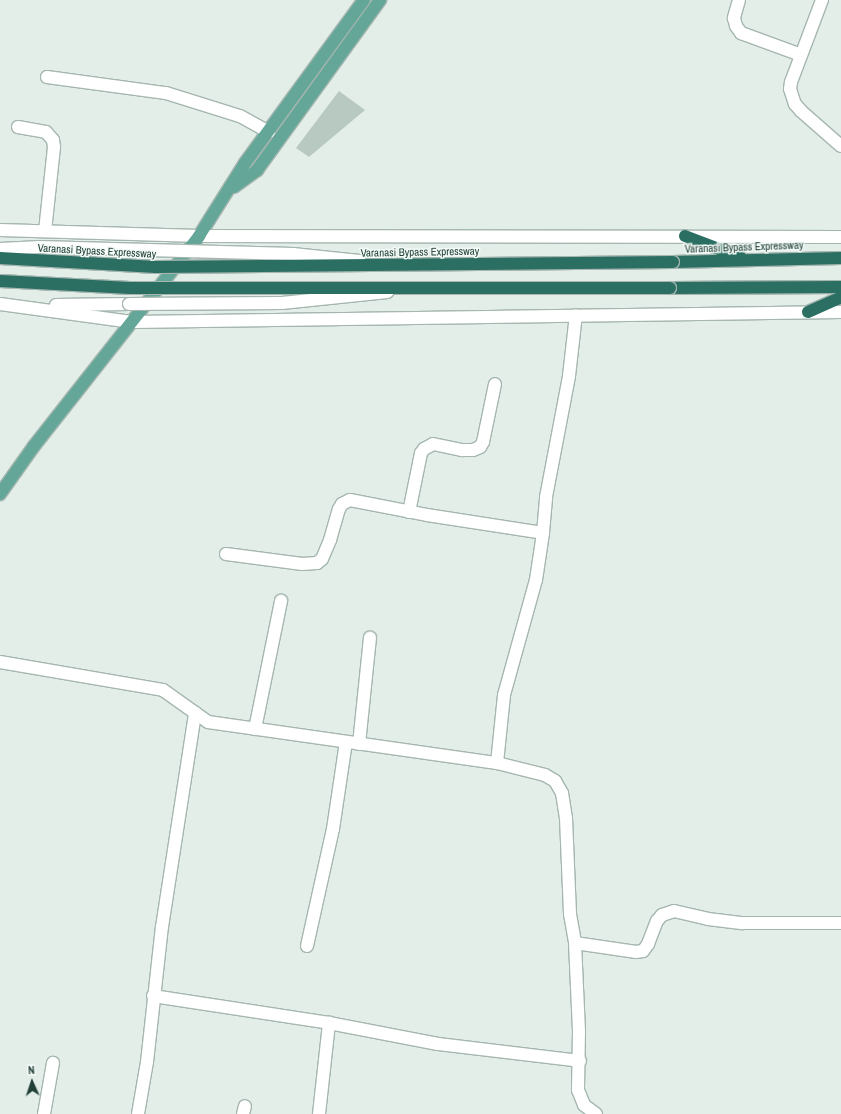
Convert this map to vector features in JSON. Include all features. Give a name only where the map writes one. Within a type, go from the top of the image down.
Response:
[{"type":"highway","points":[[685,236],[746,260]]},
{"type":"highway","name":"Varanasi Bypass Expressway","points":[[0,258],[156,267],[402,266],[841,258]]},
{"type":"highway","points":[[0,281],[130,288],[670,288],[841,286]]},
{"type":"highway","points":[[808,312],[841,297]]},
{"type":"main road","points":[[0,494],[34,446],[199,236],[230,190],[245,163],[364,0]]},
{"type":"main road","points":[[230,190],[257,170],[380,0]]},
{"type":"street","points":[[739,0],[734,18],[736,26],[741,33],[801,55]]},
{"type":"street","points":[[822,0],[791,82],[791,95],[795,104],[841,146]]},
{"type":"street","points":[[47,77],[166,93],[240,116],[269,132]]},
{"type":"street","points":[[18,127],[46,132],[53,140],[54,147],[45,231]]},
{"type":"street","points":[[0,230],[199,236],[841,237]]},
{"type":"street","points":[[0,249],[40,248],[293,254],[402,266]]},
{"type":"street","points":[[0,304],[282,303],[430,288]]},
{"type":"street","points":[[0,304],[132,322],[841,312]]},
{"type":"street","points":[[497,763],[504,695],[536,580],[544,532],[546,497],[569,376],[576,315]]},
{"type":"street","points":[[409,512],[421,453],[424,449],[433,444],[462,450],[473,450],[480,447],[483,442],[495,384]]},
{"type":"street","points":[[226,554],[302,564],[317,563],[322,559],[339,508],[345,501],[364,502],[409,512],[544,532]]},
{"type":"street","points":[[255,729],[281,601]]},
{"type":"street","points":[[359,744],[370,638]]},
{"type":"street","points":[[0,662],[163,690],[208,722],[497,763],[545,775],[555,781],[562,793],[566,818],[570,914],[575,943],[580,1061],[578,1090],[584,1105],[596,1114]]},
{"type":"street","points":[[138,1114],[147,1062],[153,996],[162,927],[195,713]]},
{"type":"street","points":[[307,946],[333,829],[346,742]]},
{"type":"street","points":[[575,943],[636,952],[643,951],[648,944],[657,921],[662,915],[674,911],[708,919],[743,923],[841,922]]},
{"type":"street","points":[[153,996],[329,1023],[438,1044],[580,1061]]},
{"type":"street","points":[[319,1114],[329,1023]]},
{"type":"street","points":[[44,1114],[53,1063]]},
{"type":"building","points":[[339,91],[365,110],[309,157],[296,148]]}]
